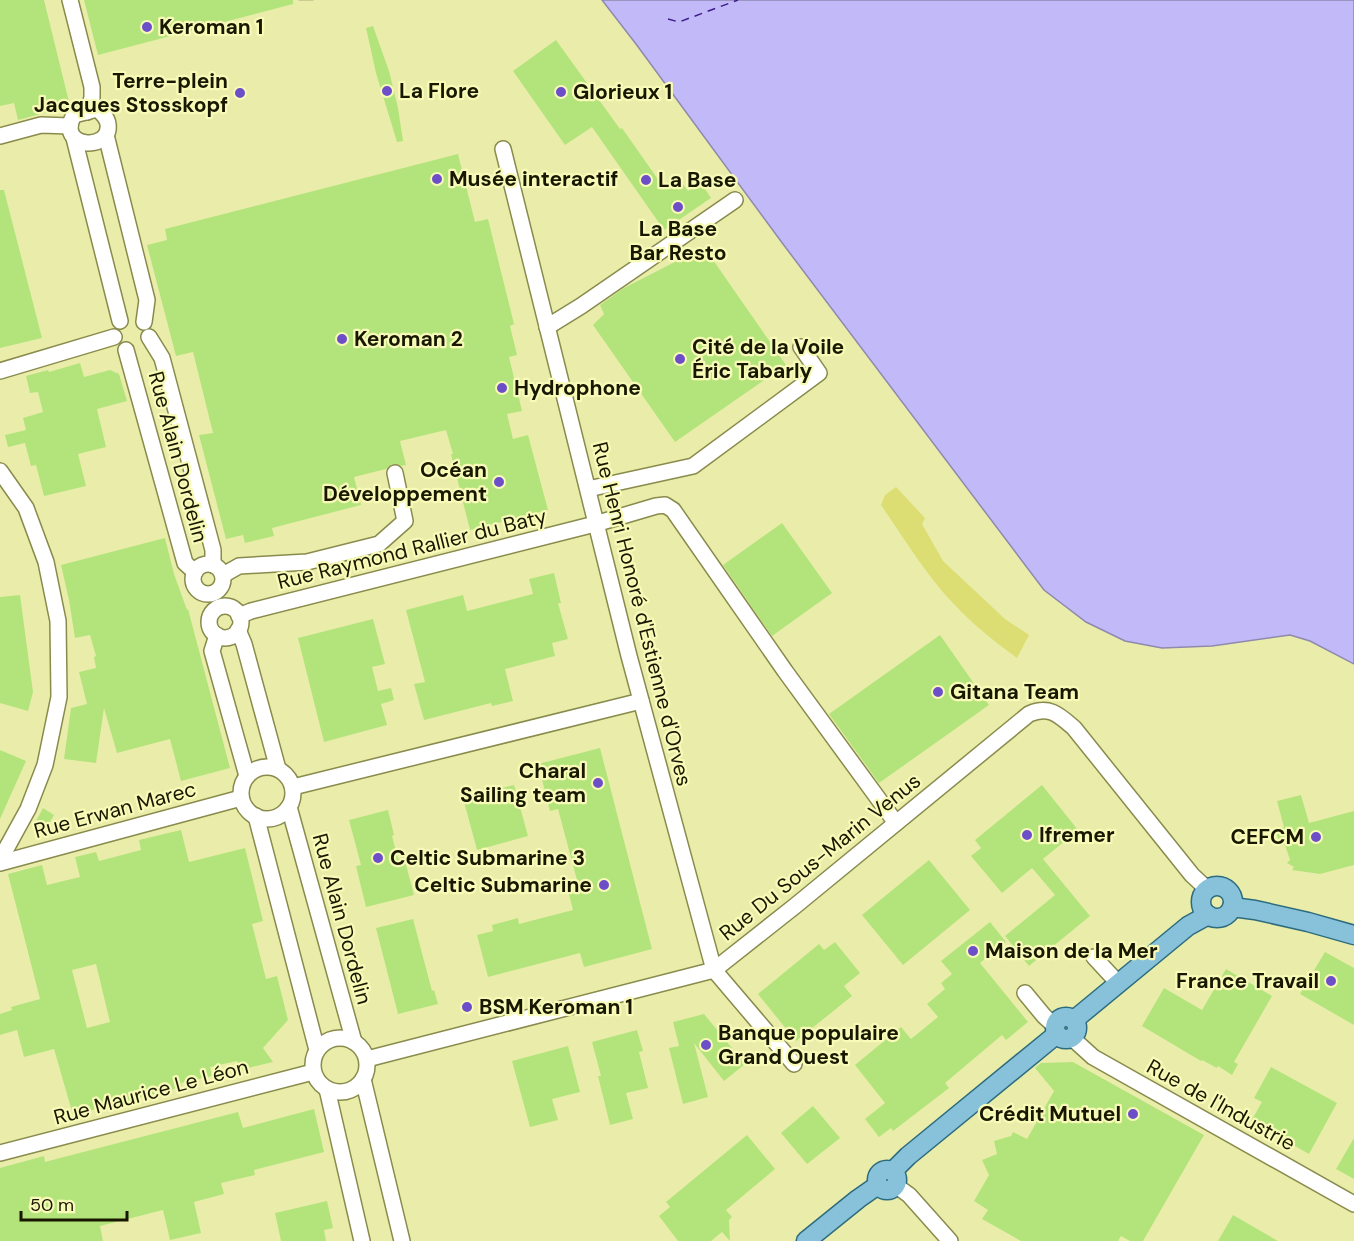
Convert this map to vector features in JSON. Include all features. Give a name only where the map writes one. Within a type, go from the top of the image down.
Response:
[{"type":"main road","points":[[1216,886],[1226,889],[1232,897],[1232,907],[1222,917],[1212,917],[1202,907],[1201,897],[1207,889],[1216,886]]},
{"type":"main road","points":[[1232,907],[1353,932]]},
{"type":"main road","points":[[806,1241],[858,1199],[889,1180],[908,1155],[1065,1030],[1188,926],[1208,915]]},
{"type":"street","points":[[70,0],[92,87],[92,98],[87,112]]},
{"type":"street","points":[[120,321],[72,132],[71,120],[74,115],[97,109],[102,112],[108,123],[106,135],[147,300],[144,321]]},
{"type":"street","points":[[0,136],[41,125],[72,132],[79,142],[84,144],[101,140],[106,135]]},
{"type":"street","name":"Rue Henri Honoré d'Estienne d'Orves","points":[[502,149],[595,524],[714,970],[794,1064]]},
{"type":"street","points":[[547,327],[735,200]]},
{"type":"street","points":[[149,337],[143,346],[130,351],[126,350],[121,348],[114,337],[116,325],[120,321],[134,317],[140,318],[144,321],[149,337],[162,358],[219,575],[236,617],[278,769]]},
{"type":"street","points":[[0,371],[114,337]]},
{"type":"street","points":[[588,489],[693,466],[819,374],[801,347]]},
{"type":"street","name":"Rue Alain Dordelin","points":[[126,350],[185,563],[195,572]]},
{"type":"street","points":[[0,471],[26,508],[46,562],[58,621],[59,697],[45,765],[28,809],[6,837],[0,862]]},
{"type":"street","points":[[219,575],[239,566],[307,562],[379,544],[405,521],[396,473]]},
{"type":"street","name":"Rue Raymond Rallier du Baty","points":[[236,617],[261,608],[665,505],[673,510],[784,671],[896,823]]},
{"type":"street","points":[[211,614],[202,592],[195,586],[195,572],[203,565],[219,575]]},
{"type":"street","points":[[202,592],[215,592],[219,575]]},
{"type":"street","points":[[221,606],[236,617],[231,636],[217,635],[210,628],[211,614],[221,606]]},
{"type":"street","points":[[217,635],[213,651],[247,776]]},
{"type":"street","points":[[289,807],[278,816],[263,818],[249,812],[244,806],[241,790],[247,776],[253,770],[270,766],[285,773],[293,787],[641,701]]},
{"type":"street","name":"Rue Du Sous-Marin Venus","points":[[367,1059],[714,970],[1029,714],[1037,711],[1048,710],[1060,716],[1074,728],[1192,875],[1207,889]]},
{"type":"street","name":"Rue Alain Dordelin","points":[[293,787],[289,807],[354,1042],[364,1052],[367,1059]]},
{"type":"street","name":"Rue Erwan Marec","points":[[0,862],[242,798]]},
{"type":"street","points":[[256,816],[317,1050]]},
{"type":"street","points":[[1094,957],[1118,983]]},
{"type":"street","name":"Rue de l'Industrie","points":[[1025,993],[1044,1016],[1065,1030],[1093,1057],[1354,1204]]},
{"type":"street","points":[[354,1042],[346,1038],[338,1038],[322,1044],[317,1050],[313,1072],[321,1085],[335,1092],[351,1090],[363,1079],[367,1059]]},
{"type":"street","name":"Rue Maurice Le Léon","points":[[0,1153],[313,1072]]},
{"type":"street","points":[[363,1079],[402,1241]]},
{"type":"street","points":[[327,1089],[362,1241]]},
{"type":"street","points":[[889,1180],[909,1195],[950,1241]]},
{"type":"shaded area","points":[[602,0],[1354,0],[1354,664],[1310,641],[1290,635],[1212,646],[1162,648],[1125,641],[1086,622],[1044,590]]},
{"type":"shaded area","points":[[896,487],[925,518],[922,524],[943,561],[1005,619],[1029,635],[1017,658],[960,611],[915,556],[881,505],[885,495]]},
{"type":"building","points":[[0,0],[44,0],[70,106],[18,120],[14,103],[0,106]]},
{"type":"building","name":"Keroman 1","points":[[84,0],[293,0],[293,4],[98,55]]},
{"type":"building","name":"La Flore","points":[[373,26],[389,71],[403,141],[397,142],[376,73],[366,28]]},
{"type":"building","points":[[556,40],[657,178],[660,176],[665,184],[677,176],[688,191],[701,183],[711,198],[664,230],[592,127],[565,145],[513,71]]},
{"type":"building","name":"Keroman 2","points":[[458,154],[475,222],[488,219],[514,324],[510,326],[517,355],[509,357],[522,411],[507,414],[513,439],[528,435],[548,510],[470,530],[446,430],[400,441],[406,465],[392,464],[386,469],[354,477],[361,505],[272,528],[274,536],[245,543],[243,535],[226,539],[199,435],[213,433],[193,352],[176,356],[147,245],[167,240],[165,229]]},
{"type":"building","points":[[0,190],[4,190],[42,338],[0,348]]},
{"type":"building","name":"Cité de la Voile Éric Tabarly","points":[[704,247],[786,365],[675,442],[593,325],[604,314],[600,305],[624,288]]},
{"type":"building","points":[[80,363],[84,377],[110,370],[119,374],[127,401],[97,409],[106,447],[78,454],[86,486],[44,496],[36,465],[31,466],[25,443],[8,447],[5,435],[26,430],[23,418],[43,412],[38,392],[30,393],[26,376]]},
{"type":"building","points":[[782,523],[832,593],[772,636],[723,565]]},
{"type":"building","points":[[165,538],[174,574],[188,609],[230,768],[181,781],[170,739],[117,753],[104,708],[96,763],[64,759],[71,708],[87,704],[79,672],[96,668],[94,657],[96,656],[90,635],[75,638],[61,565]]},
{"type":"building","points":[[554,573],[561,603],[558,603],[568,639],[552,643],[555,656],[505,669],[513,701],[492,706],[491,703],[424,720],[414,684],[425,682],[406,610],[463,595],[467,611],[533,594],[529,579]]},
{"type":"building","points":[[20,595],[33,692],[28,711],[0,703],[0,597]]},
{"type":"building","points":[[373,619],[385,664],[372,667],[378,691],[391,688],[394,700],[381,704],[387,725],[324,742],[298,638]]},
{"type":"building","points":[[940,635],[989,705],[879,783],[829,714]]},
{"type":"building","name":"Celtic Submarine","points":[[600,748],[652,949],[584,967],[580,953],[488,977],[477,935],[493,931],[492,925],[518,918],[519,924],[573,910],[567,887],[578,884],[558,809],[550,811],[538,764]]},
{"type":"building","points":[[0,750],[26,761],[0,819]]},
{"type":"building","points":[[514,785],[528,836],[477,850],[463,798]]},
{"type":"building","points":[[1042,785],[1078,830],[1043,859],[1090,916],[1029,966],[1005,936],[1055,895],[1032,868],[1002,893],[971,856],[981,848],[975,840]]},
{"type":"building","name":"CEFCM","points":[[1301,795],[1309,823],[1354,811],[1354,865],[1320,874],[1292,870],[1294,867],[1287,863],[1290,860],[1285,845],[1280,846],[1276,830],[1284,827],[1277,801]]},
{"type":"building","points":[[43,808],[54,815],[47,827],[36,821]]},
{"type":"building","name":"Celtic Submarine 3","points":[[388,810],[398,859],[404,857],[414,895],[366,907],[356,866],[361,865],[349,820]]},
{"type":"building","points":[[181,830],[189,862],[245,848],[263,921],[252,924],[266,979],[277,976],[288,1020],[263,1048],[273,1062],[240,1070],[237,1061],[210,1067],[212,1076],[181,1083],[182,1087],[73,1115],[54,1049],[24,1057],[17,1030],[0,1035],[0,1014],[12,1010],[11,1007],[40,999],[8,874],[42,865],[47,885],[80,877],[75,857],[96,852],[99,861],[141,850],[139,840]],"holes":[[[96,964],[110,1022],[87,1028],[72,970]]]},
{"type":"building","points":[[929,860],[970,910],[903,965],[862,915]]},
{"type":"building","points":[[413,919],[432,991],[434,990],[438,1004],[398,1014],[376,928]]},
{"type":"building","points":[[990,922],[1006,942],[980,963],[1028,1022],[1006,1040],[1002,1035],[945,1083],[949,1088],[893,1131],[891,1128],[879,1137],[865,1119],[885,1103],[855,1065],[901,1027],[911,1039],[938,1017],[927,1004],[945,989],[941,983],[952,974],[941,961]]},
{"type":"building","points":[[835,942],[860,973],[844,986],[852,996],[796,1041],[758,994],[819,944],[824,950]]},
{"type":"building","name":"France Travail","points":[[1325,952],[1354,968],[1354,1025],[1300,994]]},
{"type":"building","points":[[1226,969],[1272,996],[1234,1062],[1238,1064],[1232,1075],[1218,1066],[1217,1068],[1201,1061],[1142,1026],[1164,988],[1202,1010]]},
{"type":"building","points":[[704,1014],[745,1064],[724,1081],[694,1043],[708,1097],[683,1104],[669,1048],[679,1046],[673,1022]]},
{"type":"building","points":[[637,1030],[643,1051],[639,1052],[648,1088],[626,1093],[633,1119],[610,1125],[592,1042]]},
{"type":"building","points":[[568,1046],[580,1092],[552,1099],[558,1120],[530,1127],[512,1061]]},
{"type":"building","points":[[1073,1062],[1204,1135],[1143,1241],[1130,1241],[1121,1236],[1118,1241],[1021,1241],[982,1219],[988,1210],[974,1201],[989,1175],[982,1160],[997,1154],[994,1141],[1011,1136],[1013,1132],[1027,1139],[1054,1091],[1035,1068],[1041,1063]]},
{"type":"building","points":[[1271,1067],[1337,1103],[1309,1154],[1251,1121],[1262,1102],[1254,1098]]},
{"type":"building","points":[[813,1106],[840,1138],[807,1164],[781,1133]]},
{"type":"building","points":[[314,1109],[324,1152],[254,1170],[255,1175],[221,1183],[224,1194],[194,1202],[201,1233],[170,1240],[163,1210],[100,1226],[103,1241],[0,1241],[0,1168],[44,1156],[45,1162],[238,1112],[243,1128]]},
{"type":"building","points":[[747,1135],[775,1169],[726,1210],[732,1217],[729,1220],[730,1241],[722,1232],[711,1241],[678,1241],[659,1216],[670,1207],[666,1202]]},
{"type":"building","points":[[1354,1138],[1354,1179],[1336,1169]]},
{"type":"building","points":[[327,1201],[333,1228],[324,1230],[326,1241],[281,1241],[275,1213]]},
{"type":"building","points":[[1233,1215],[1278,1241],[1218,1241]]},
{"type":"ferry route","points":[[668,19],[679,22],[738,0]]},
{"type":"place","name":"Keroman 1","points":[[147,27]]},
{"type":"place","name":"La Flore","points":[[387,91]]},
{"type":"place","name":"Glorieux 1","points":[[561,92]]},
{"type":"place","name":"Terre-plein Jacques Stosskopf","points":[[240,93]]},
{"type":"place","name":"Musée interactif","points":[[437,179]]},
{"type":"place","name":"La Base","points":[[646,180]]},
{"type":"place","name":"La Base Bar Resto","points":[[678,207]]},
{"type":"place","name":"Keroman 2","points":[[342,339]]},
{"type":"place","name":"Cité de la Voile Éric Tabarly","points":[[680,359]]},
{"type":"place","name":"Hydrophone","points":[[502,388]]},
{"type":"place","name":"Océan Développement","points":[[499,482]]},
{"type":"place","name":"Gitana Team","points":[[938,692]]},
{"type":"place","name":"Charal Sailing team","points":[[598,783]]},
{"type":"place","name":"Ifremer","points":[[1027,835]]},
{"type":"place","name":"CEFCM","points":[[1316,837]]},
{"type":"place","name":"Celtic Submarine 3","points":[[378,858]]},
{"type":"place","name":"Celtic Submarine","points":[[604,885]]},
{"type":"place","name":"Maison de la Mer","points":[[973,951]]},
{"type":"place","name":"France Travail","points":[[1331,981]]},
{"type":"place","name":"BSM Keroman 1","points":[[467,1007]]},
{"type":"place","name":"Banque populaire Grand Ouest","points":[[706,1045]]},
{"type":"place","name":"Crédit Mutuel","points":[[1133,1114]]}]
